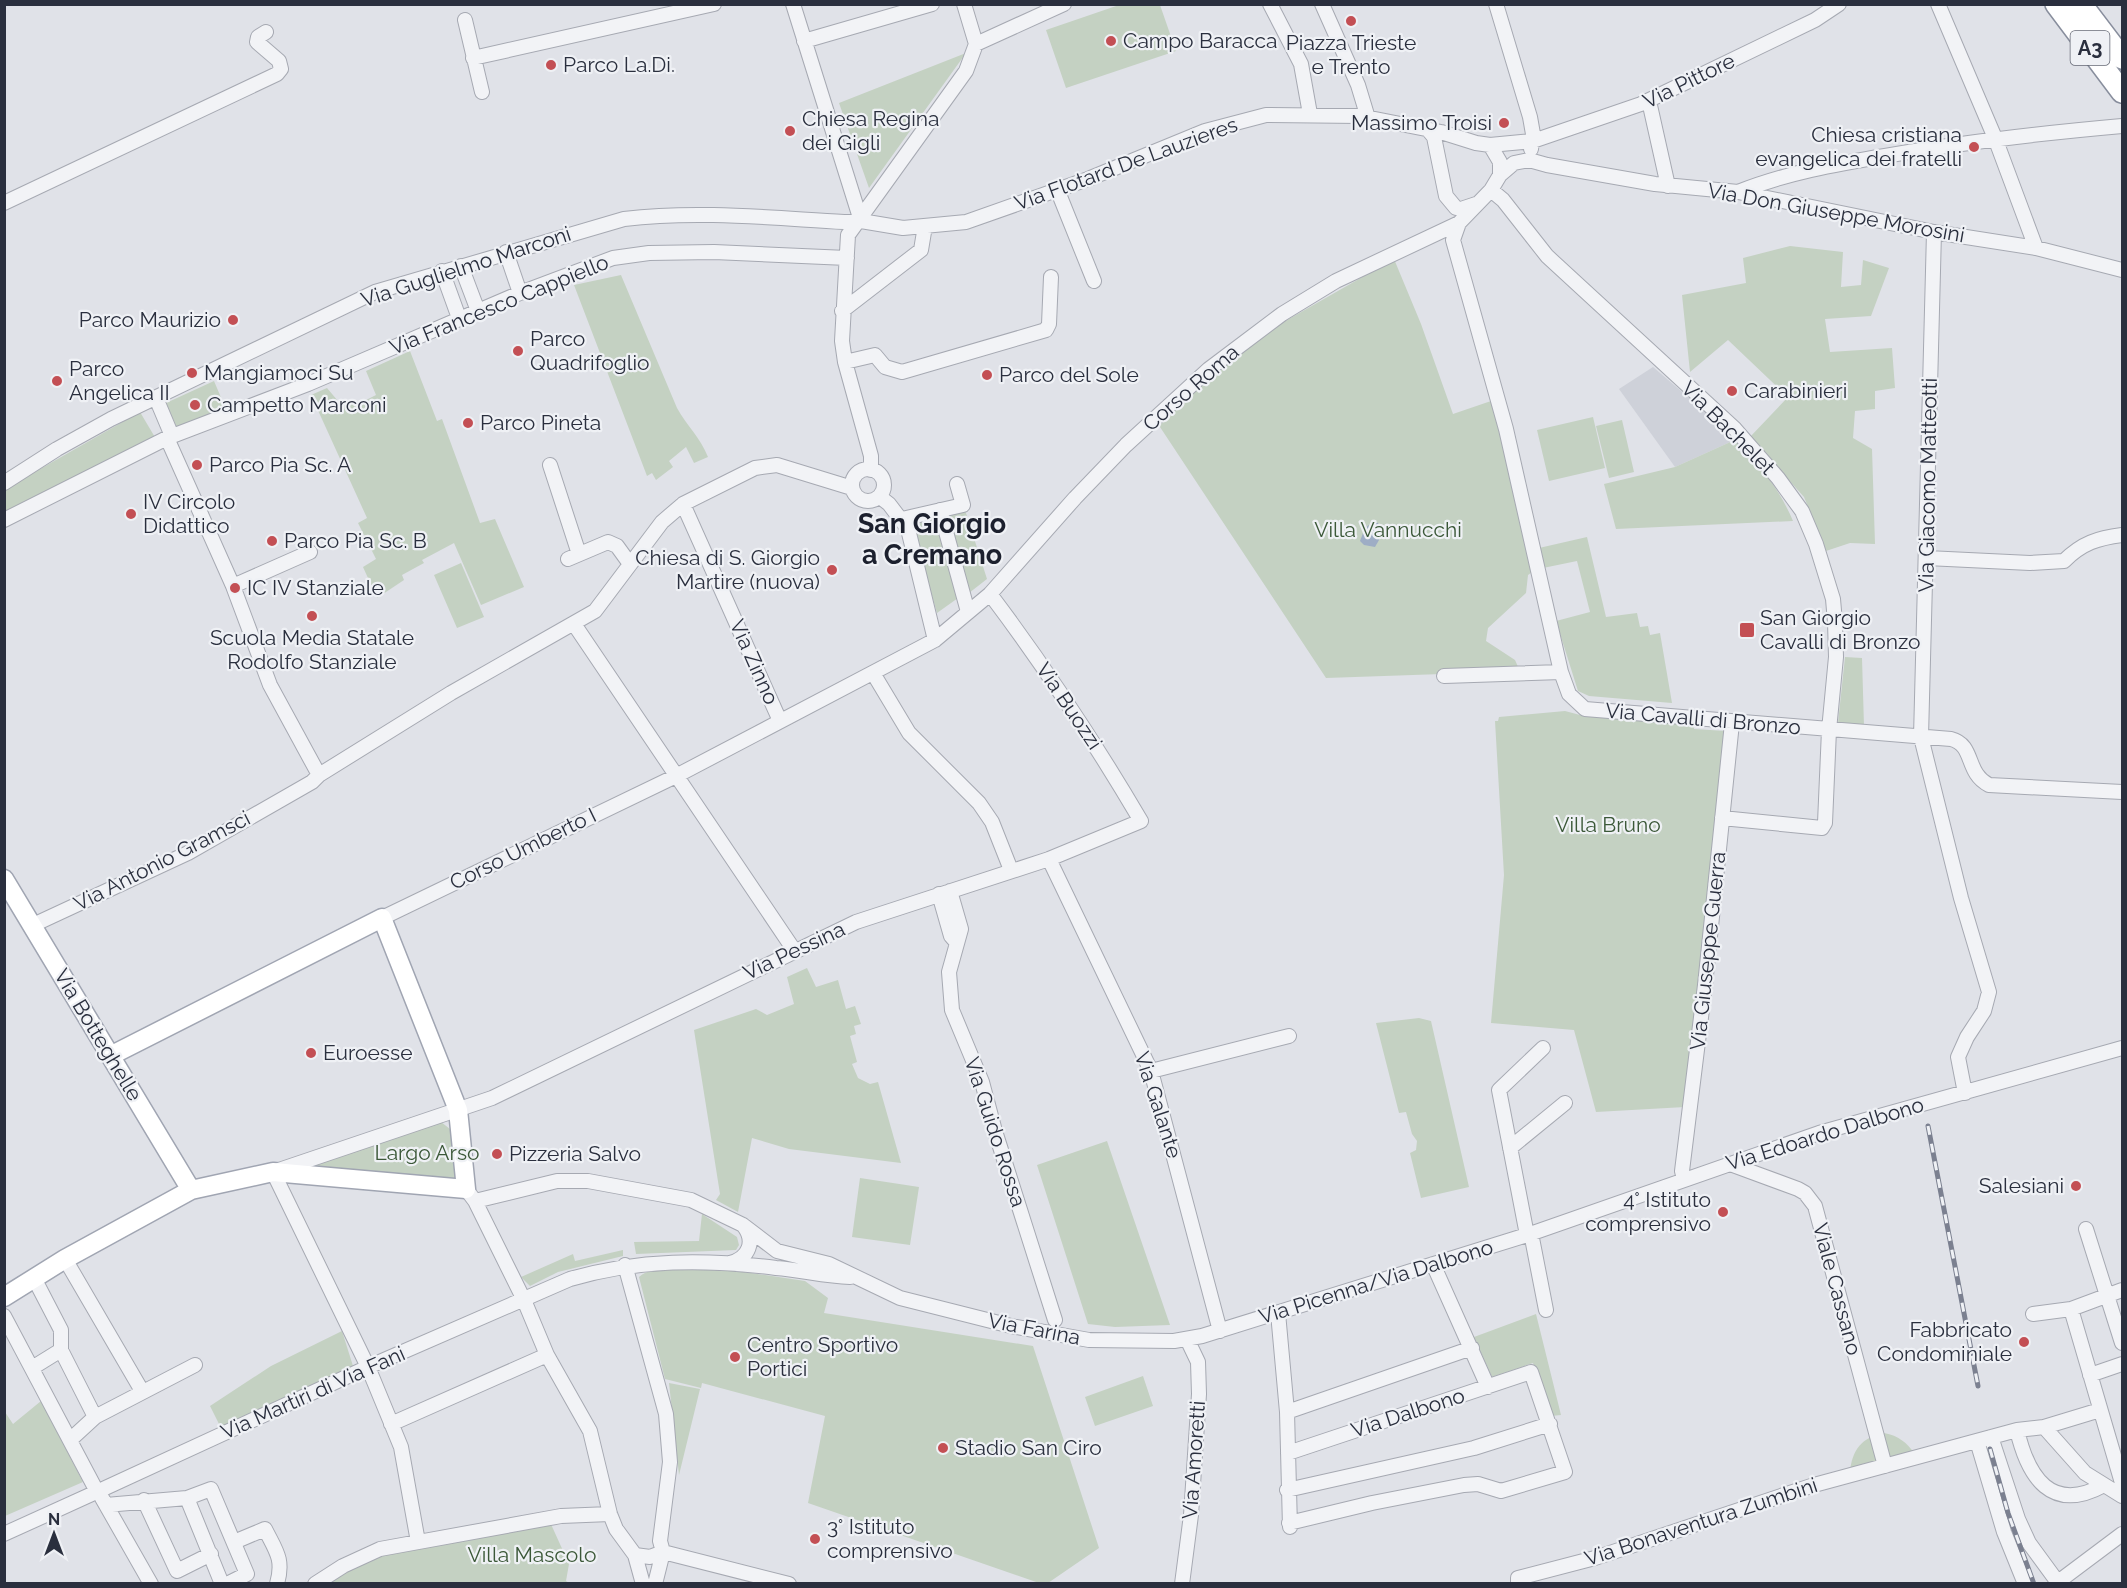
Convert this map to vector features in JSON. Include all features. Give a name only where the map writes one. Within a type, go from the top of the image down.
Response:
[{"type":"highway","name":"A3","points":[[2056,4],[2122,92]]},
{"type":"highway","name":"A3","points":[[2081,4],[2122,58]]},
{"type":"main road","name":"Via Botteghelle","points":[[4,879],[191,1190]]},
{"type":"main road","name":"Corso Umberto I","points":[[110,1056],[382,918]]},
{"type":"main road","points":[[4,1297],[65,1259],[191,1190],[273,1172],[471,1195],[458,1110],[382,918]]},
{"type":"street","points":[[473,58],[714,4]]},
{"type":"street","points":[[793,4],[861,221]]},
{"type":"street","points":[[804,41],[932,4]]},
{"type":"street","points":[[871,470],[871,456],[845,362],[842,311],[851,228],[861,221],[966,71],[976,44],[964,4]]},
{"type":"street","points":[[976,44],[1064,4]]},
{"type":"street","points":[[1270,4],[1301,64],[1310,114]]},
{"type":"street","points":[[1322,4],[1358,85],[1368,118]]},
{"type":"street","points":[[1459,223],[1491,190],[1500,176],[1514,164],[1529,160],[1533,141],[1521,80],[1496,4]]},
{"type":"street","name":"Via Pittore","points":[[1490,145],[1533,141],[1648,101],[1815,20],[1839,4]]},
{"type":"street","points":[[1938,4],[1995,138],[2036,248]]},
{"type":"street","points":[[465,20],[482,92]]},
{"type":"street","points":[[4,203],[277,74],[281,69],[279,61],[257,42],[258,38],[266,32]]},
{"type":"street","points":[[1648,101],[1668,186]]},
{"type":"street","name":"Via Flotard De Lauzieres","points":[[861,221],[903,228],[966,222],[1088,179],[1205,131],[1259,116],[1310,114],[1368,118],[1460,138]]},
{"type":"street","points":[[1738,192],[1782,176],[1826,167],[1995,138],[2122,126]]},
{"type":"street","points":[[1430,130],[1434,137],[1446,196],[1450,203],[1461,209],[1476,204]]},
{"type":"street","points":[[1437,151],[1448,141],[1460,138],[1490,145],[1500,162],[1500,176]]},
{"type":"street","name":"Via Don Giuseppe Morosini","points":[[1529,160],[1668,186],[1738,192],[1934,232],[2036,248],[2122,270]]},
{"type":"street","points":[[1057,189],[1094,281]]},
{"type":"street","name":"Via Bachelet","points":[[1491,190],[1503,200],[1546,256],[1735,429],[1778,478],[1802,511],[1816,544],[1833,599],[1836,657],[1829,730],[1826,823],[1822,828],[1722,818]]},
{"type":"street","name":"Via Guglielmo Marconi","points":[[4,483],[84,433],[375,292],[442,271],[624,219],[665,214],[861,221]]},
{"type":"street","name":"Via Cavalli di Bronzo","points":[[1459,223],[1454,240],[1455,254],[1508,440],[1560,672],[1569,694],[1585,709],[1960,741],[1976,777],[1989,785],[2122,792]]},
{"type":"street","name":"Corso Roma","points":[[935,640],[990,594],[1089,483],[1209,369],[1282,314],[1336,281],[1459,223]]},
{"type":"street","points":[[842,311],[921,250],[925,226]]},
{"type":"street","name":"Via Giacomo Matteotti","points":[[1934,232],[1921,737],[1961,898],[1989,992],[1984,1011],[1958,1057],[1965,1093]]},
{"type":"street","points":[[506,252],[520,293]]},
{"type":"street","name":"Via Francesco Cappiello","points":[[4,520],[168,438],[308,384],[459,318],[613,258],[649,253],[847,258]]},
{"type":"street","points":[[461,266],[478,311]]},
{"type":"street","points":[[442,271],[459,318]]},
{"type":"street","points":[[845,362],[875,355],[885,367],[902,372],[1046,330],[1050,324],[1051,277]]},
{"type":"street","points":[[152,400],[233,586],[270,685],[320,775]]},
{"type":"street","points":[[550,465],[573,557],[608,542],[617,546],[630,564]]},
{"type":"street","name":"Via Antonio Gramsci","points":[[33,925],[188,853],[312,782],[451,693],[595,611],[662,522],[684,504],[755,468],[777,465],[852,488]]},
{"type":"street","points":[[871,470],[882,477],[884,491],[880,497],[872,501],[864,501],[856,496],[852,488],[853,482],[859,472],[871,470]]},
{"type":"street","points":[[902,519],[963,505],[957,484]]},
{"type":"street","points":[[880,497],[902,519],[908,529],[935,640]]},
{"type":"street","name":"Via Zinno","points":[[684,504],[780,721]]},
{"type":"street","points":[[940,510],[968,612]]},
{"type":"street","points":[[1927,558],[2030,563],[2064,561],[2074,551],[2096,538],[2122,535]]},
{"type":"street","points":[[233,586],[310,552]]},
{"type":"street","name":"Via Buozzi","points":[[990,594],[1027,643],[1090,738],[1141,821]]},
{"type":"street","points":[[574,624],[794,950]]},
{"type":"street","name":"Corso Umberto I","points":[[382,918],[676,776],[935,640]]},
{"type":"street","points":[[1444,676],[1560,672]]},
{"type":"street","points":[[873,673],[909,734],[979,803],[992,822],[1011,870]]},
{"type":"street","name":"Via Giuseppe Guerra","points":[[1684,1179],[1682,1171],[1732,723]]},
{"type":"street","name":"Via Pessina","points":[[458,1110],[492,1098],[856,922],[1049,859],[1141,821]]},
{"type":"street","name":"Via Galante","points":[[1049,859],[1151,1071],[1220,1330]]},
{"type":"street","name":"Via Guido Rossa","points":[[944,892],[951,936],[957,943],[949,972],[951,1010],[982,1082],[995,1131],[1055,1320]]},
{"type":"street","points":[[1151,1071],[1289,1035]]},
{"type":"street","points":[[1543,1048],[1499,1090],[1546,1310]]},
{"type":"street","name":"Via Edoardo Dalbono","points":[[1529,1234],[1819,1133],[2122,1048]]},
{"type":"street","points":[[1510,1148],[1565,1103]]},
{"type":"street","points":[[418,1542],[401,1447],[392,1424],[368,1367],[273,1172],[458,1110]]},
{"type":"street","name":"Viale Cassano","points":[[1730,1164],[1805,1192],[1815,1206],[1885,1466]]},
{"type":"street","name":"Via Farina","points":[[471,1195],[557,1181],[588,1181],[691,1200],[742,1225],[777,1251],[829,1264],[900,1298],[1011,1326],[1089,1340],[1174,1341],[1220,1330]]},
{"type":"street","points":[[471,1195],[524,1300],[547,1355],[590,1431],[610,1514],[616,1529],[635,1555],[643,1584]]},
{"type":"street","points":[[728,1263],[738,1261],[748,1251],[749,1237],[742,1225]]},
{"type":"street","points":[[2086,1229],[2122,1342]]},
{"type":"street","name":"Via Picenna/Via Dalbono","points":[[1220,1330],[1529,1234]]},
{"type":"street","points":[[65,1259],[142,1391]]},
{"type":"street","name":"Via Farina","points":[[524,1300],[570,1279],[625,1265],[663,1261],[728,1263],[855,1277]]},
{"type":"street","name":"Via Dalbono","points":[[1288,1453],[1488,1387],[1433,1264]]},
{"type":"street","points":[[625,1265],[666,1414],[670,1462],[660,1541],[663,1552],[655,1584]]},
{"type":"street","points":[[34,1278],[61,1330],[61,1350],[95,1417]]},
{"type":"street","points":[[2033,1314],[2071,1309],[2122,1290]]},
{"type":"street","name":"Via Martiri di Via Fani","points":[[4,1534],[99,1494],[368,1367],[524,1300]]},
{"type":"street","points":[[2071,1309],[2122,1483]]},
{"type":"street","points":[[1278,1313],[1287,1412],[1287,1490],[1290,1525],[1372,1503],[1464,1485],[1478,1484],[1501,1491],[1565,1472],[1531,1372],[1488,1387]]},
{"type":"street","points":[[4,1316],[69,1440],[151,1584]]},
{"type":"street","name":"Via Amoretti","points":[[1182,1584],[1191,1515],[1199,1394],[1198,1362],[1187,1339]]},
{"type":"street","name":"Via Dalbono","points":[[1287,1412],[1472,1348]]},
{"type":"street","points":[[32,1368],[61,1350]]},
{"type":"street","points":[[392,1424],[547,1355]]},
{"type":"street","points":[[2090,1375],[2122,1364]]},
{"type":"street","points":[[69,1440],[95,1417],[195,1365]]},
{"type":"street","name":"Via Bonaventura Zumbini","points":[[1518,1581],[1803,1489],[2017,1430],[2044,1427],[2100,1410]]},
{"type":"street","points":[[1287,1490],[1474,1448],[1550,1424]]},
{"type":"street","points":[[2044,1427],[2085,1473],[2122,1496]]},
{"type":"street","points":[[2017,1430],[2023,1456],[2041,1485],[2053,1492],[2074,1496],[2104,1485]]},
{"type":"street","points":[[2108,1437],[2122,1433]]},
{"type":"street","points":[[1991,1437],[2018,1519],[2029,1543],[2059,1583],[2122,1534]]},
{"type":"street","points":[[1977,1441],[2004,1532],[2025,1584]]},
{"type":"street","points":[[99,1494],[144,1500],[187,1497],[211,1489],[247,1574],[227,1584]]},
{"type":"street","points":[[187,1497],[222,1584]]},
{"type":"street","points":[[144,1500],[177,1571],[211,1554]]},
{"type":"street","points":[[315,1584],[343,1566],[380,1550],[561,1516],[610,1514]]},
{"type":"street","points":[[234,1542],[265,1529],[281,1562],[282,1571],[278,1584]]},
{"type":"street","points":[[635,1555],[650,1557],[663,1552],[789,1584]]},
{"type":"shaded area","points":[[1653,367],[1737,439],[1675,467],[1619,389]]},
{"type":"green space","name":"Campo Baracca","points":[[1122,4],[1160,5],[1176,51],[1066,88],[1046,30]]},
{"type":"green space","points":[[966,53],[869,188],[839,103]]},
{"type":"green space","points":[[1790,246],[1843,252],[1841,287],[1861,285],[1863,260],[1889,268],[1871,316],[1825,319],[1830,352],[1892,348],[1895,388],[1875,391],[1875,409],[1855,411],[1853,438],[1872,449],[1875,544],[1850,543],[1826,551],[1804,497],[1750,437],[1788,397],[1728,340],[1690,372],[1682,295],[1746,283],[1743,258]]},
{"type":"green space","name":"Villa Vannucchi","points":[[1394,259],[1421,324],[1453,414],[1491,401],[1535,570],[1528,575],[1526,593],[1488,628],[1486,641],[1515,660],[1519,669],[1326,678],[1158,424],[1204,381],[1268,331]]},
{"type":"green space","points":[[621,275],[677,408],[708,457],[694,463],[686,447],[669,461],[673,467],[656,480],[652,473],[647,476],[574,285]]},
{"type":"green space","points":[[410,351],[437,421],[442,419],[480,523],[495,519],[524,587],[481,605],[454,543],[422,560],[424,563],[402,575],[404,580],[377,598],[363,567],[376,559],[358,523],[367,518],[311,395],[327,388],[338,401],[362,402],[376,395],[366,371]]},
{"type":"green space","name":"Campetto Marconi","points":[[214,381],[225,407],[177,428],[166,403]]},
{"type":"green space","points":[[140,412],[156,439],[129,449],[5,515],[5,489]]},
{"type":"green space","points":[[1593,417],[1605,468],[1549,481],[1537,430]]},
{"type":"green space","points":[[1622,420],[1634,472],[1609,478],[1596,426]]},
{"type":"green space","points":[[1737,439],[1775,488],[1793,521],[1616,529],[1604,484],[1675,467]]},
{"type":"green space","points":[[965,510],[987,579],[969,593],[947,516]]},
{"type":"green space","points":[[932,519],[937,520],[958,598],[937,613],[912,526]]},
{"type":"green space","points":[[1587,537],[1606,617],[1637,613],[1640,627],[1648,626],[1650,635],[1660,633],[1672,703],[1589,696],[1578,691],[1556,621],[1590,612],[1577,561],[1543,568],[1539,548]]},
{"type":"green space","points":[[461,563],[484,617],[457,628],[434,575]]},
{"type":"green space","points":[[1845,657],[1862,658],[1864,726],[1838,723]]},
{"type":"green space","name":"Villa Bruno","points":[[1565,711],[1580,715],[1694,723],[1694,729],[1726,731],[1685,1107],[1596,1112],[1574,1030],[1491,1023],[1504,875],[1495,721],[1498,721],[1499,717]]},
{"type":"green space","points":[[807,968],[816,987],[838,980],[846,1009],[855,1006],[861,1024],[854,1026],[856,1034],[850,1036],[857,1062],[852,1064],[858,1078],[870,1084],[878,1082],[901,1163],[789,1149],[752,1138],[738,1212],[716,1200],[720,1194],[694,1030],[756,1009],[767,1015],[794,1004],[787,977]]},
{"type":"green space","points":[[1419,1018],[1431,1021],[1469,1187],[1421,1198],[1410,1153],[1416,1150],[1417,1141],[1412,1134],[1406,1112],[1399,1113],[1376,1023]]},
{"type":"green space","name":"Largo Arso","points":[[441,1122],[450,1129],[457,1177],[455,1182],[315,1171],[305,1162]]},
{"type":"green space","points":[[1107,1141],[1170,1325],[1115,1327],[1088,1324],[1037,1165]]},
{"type":"green space","points":[[860,1178],[919,1187],[910,1245],[852,1237]]},
{"type":"green space","points":[[702,1214],[737,1237],[739,1245],[736,1250],[636,1254],[634,1242],[699,1241]]},
{"type":"green space","points":[[623,1250],[623,1256],[558,1272],[530,1286],[521,1277],[573,1254],[575,1261]]},
{"type":"green space","name":"Stadio San Ciro","points":[[694,1268],[731,1270],[805,1281],[828,1298],[824,1313],[1033,1346],[1099,1548],[1048,1583],[1039,1583],[808,1503],[825,1416],[702,1383],[701,1388],[665,1379],[639,1277],[650,1271]]},
{"type":"green space","points":[[1536,1314],[1561,1415],[1551,1416],[1533,1363],[1492,1377],[1474,1337]]},
{"type":"green space","points":[[342,1331],[353,1366],[221,1428],[210,1406],[271,1366]]},
{"type":"green space","points":[[1143,1376],[1153,1406],[1095,1426],[1085,1397]]},
{"type":"green space","points":[[669,1383],[700,1389],[679,1475]]},
{"type":"green space","points":[[41,1401],[83,1482],[5,1516],[5,1412],[13,1424]]},
{"type":"green space","points":[[1884,1433],[1902,1440],[1915,1454],[1850,1472],[1853,1457],[1859,1446],[1864,1441]]},
{"type":"green space","name":"Villa Mascolo","points":[[550,1522],[569,1564],[566,1581],[569,1583],[322,1584],[367,1558]]},
{"type":"water","points":[[1373,522],[1378,523],[1383,533],[1375,547],[1364,545],[1360,541],[1365,528]]},
{"type":"railway","points":[[1928,1126],[1978,1386]]},
{"type":"railway","points":[[1990,1449],[2008,1513],[2034,1584]]},
{"type":"place","name":"Piazza Trieste e Trento","points":[[1351,21]]},
{"type":"place","name":"Campo Baracca","points":[[1111,41]]},
{"type":"place","name":"Parco La.Di.","points":[[551,65]]},
{"type":"place","name":"Massimo Troisi","points":[[1504,123]]},
{"type":"place","name":"Chiesa Regina dei Gigli","points":[[790,131]]},
{"type":"place","name":"Chiesa cristiana evangelica dei fratelli","points":[[1974,147]]},
{"type":"place","name":"Parco Maurizio","points":[[233,320]]},
{"type":"place","name":"Parco Quadrifoglio","points":[[518,351]]},
{"type":"place","name":"Mangiamoci Su","points":[[192,373]]},
{"type":"place","name":"Parco del Sole","points":[[987,375]]},
{"type":"place","name":"Parco Angelica II","points":[[57,381]]},
{"type":"place","name":"Carabinieri","points":[[1732,391]]},
{"type":"place","name":"Campetto Marconi","points":[[195,405]]},
{"type":"place","name":"Parco Pineta","points":[[468,423]]},
{"type":"place","name":"Parco Pia Sc. A","points":[[197,465]]},
{"type":"place","name":"IV Circolo Didattico","points":[[131,514]]},
{"type":"place","name":"Parco Pia Sc. B","points":[[272,541]]},
{"type":"place","name":"Chiesa di S. Giorgio Martire (nuova)","points":[[832,570]]},
{"type":"place","name":"IC IV Stanziale","points":[[235,588]]},
{"type":"place","name":"Scuola Media Statale Rodolfo Stanziale","points":[[312,616]]},
{"type":"place","name":"San Giorgio Cavalli di Bronzo","points":[[1747,630]]},
{"type":"place","name":"Euroesse","points":[[311,1053]]},
{"type":"place","name":"Pizzeria Salvo","points":[[497,1154]]},
{"type":"place","name":"Salesiani","points":[[2076,1186]]},
{"type":"place","name":"4° Istituto comprensivo","points":[[1723,1212]]},
{"type":"place","name":"Fabbricato Condominiale","points":[[2024,1342]]},
{"type":"place","name":"Centro Sportivo Portici","points":[[735,1357]]},
{"type":"place","name":"Stadio San Ciro","points":[[943,1448]]},
{"type":"place","name":"3° Istituto comprensivo","points":[[815,1539]]},
{"type":"district","name":"San Giorgio a Cremano","points":[[932,540]]}]
